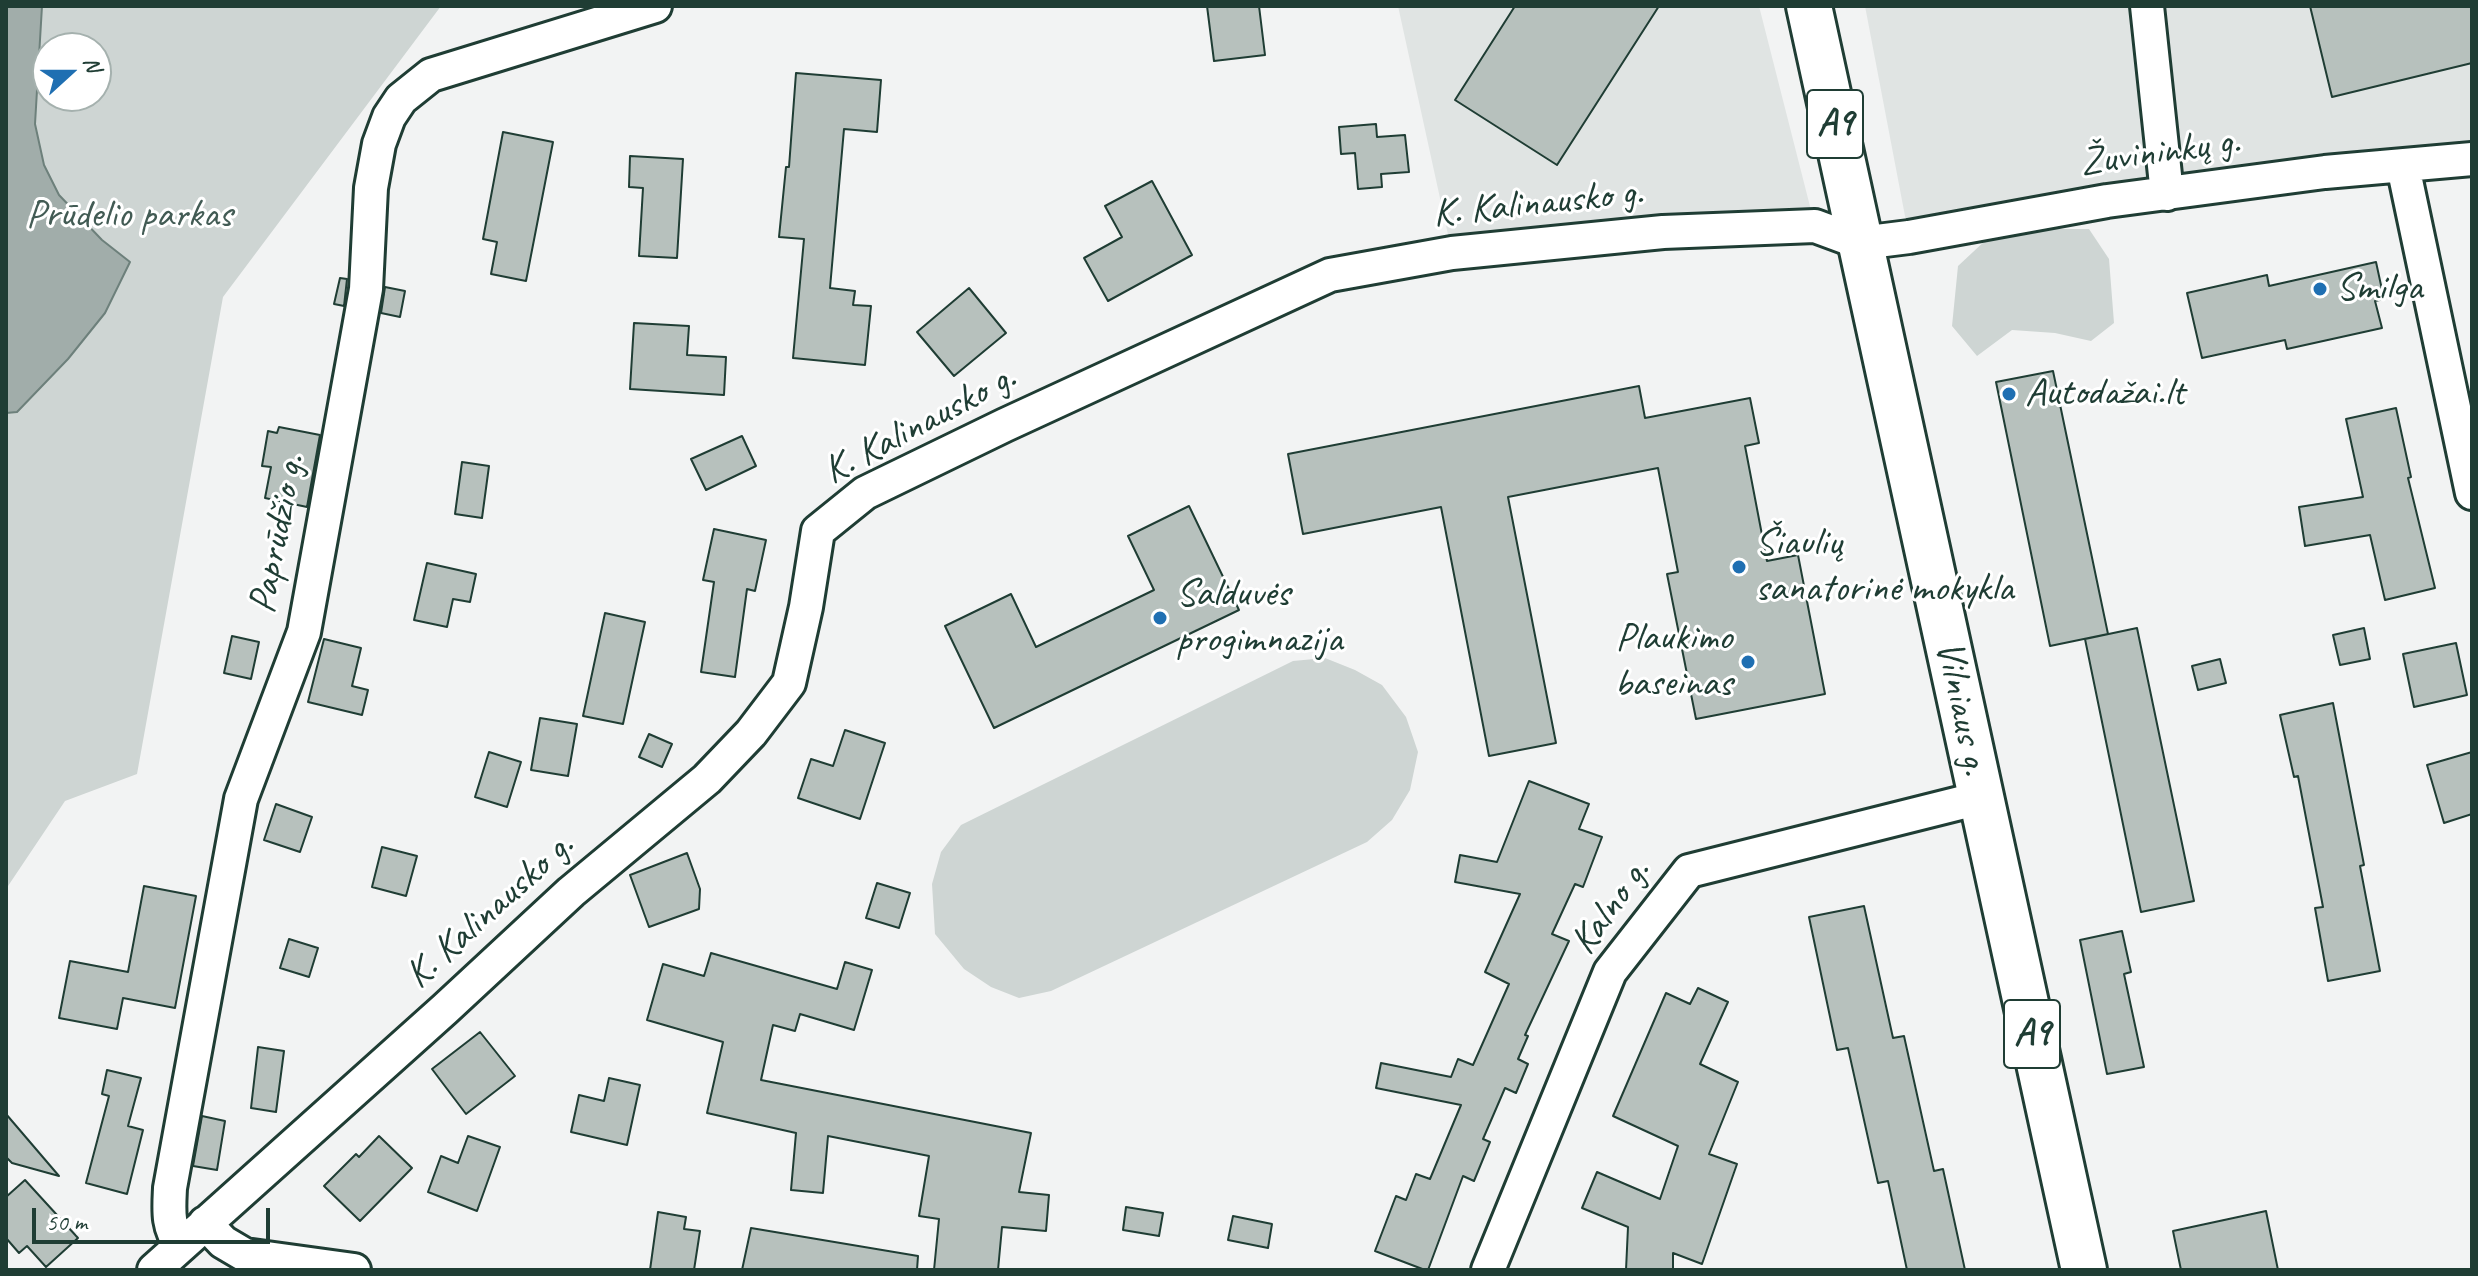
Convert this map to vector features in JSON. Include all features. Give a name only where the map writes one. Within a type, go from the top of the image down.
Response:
[{"type":"highway","name":"Vilniaus g.","points":[[1809,6],[2084,1270]]},
{"type":"street","name":"Paprūdžio g.","points":[[181,1245],[171,1232],[170,1188],[241,799],[304,632],[366,289],[371,188],[379,144],[389,117],[401,99],[431,75],[655,6]]},
{"type":"street","points":[[2147,6],[2167,194]]},
{"type":"street","name":"Žuvininkų g.","points":[[1861,243],[2107,201],[2325,172],[2472,159]]},
{"type":"street","points":[[2403,166],[2472,493]]},
{"type":"street","name":"K. Kalinausko g.","points":[[154,1270],[571,892],[707,779],[751,733],[789,683],[806,607],[818,531],[865,493],[1019,418],[1330,275],[1452,253],[1663,232],[1815,226],[1861,243]]},
{"type":"street","name":"Kalno g.","points":[[1488,1270],[1610,972],[1689,871],[1980,798]]},
{"type":"street","points":[[205,1223],[223,1242],[245,1255],[354,1270]]},
{"type":"shaded area","points":[[6,6],[42,6],[40,32],[32,32],[32,112],[36,112],[35,124],[44,165],[59,195],[102,240],[130,262],[105,313],[68,359],[17,412],[6,413]]},
{"type":"shaded area","points":[[1398,6],[1759,6],[1815,226],[1452,253]]},
{"type":"shaded area","points":[[1865,6],[2472,6],[2472,159],[1909,237]]},
{"type":"green space","name":"Prūdelio parkas","points":[[6,6],[441,6],[223,297],[137,774],[65,801],[6,889]]},
{"type":"green space","points":[[2049,229],[2089,229],[2109,259],[2114,323],[2091,341],[2055,333],[2012,330],[1977,356],[1952,326],[1958,266],[1988,238]]},
{"type":"green space","points":[[1325,658],[1382,685],[1406,717],[1418,752],[1410,790],[1392,820],[1367,842],[1051,991],[1019,998],[991,987],[964,969],[935,934],[932,884],[941,852],[961,825],[1293,661]]},
{"type":"building","points":[[1207,6],[1259,6],[1265,55],[1214,61]]},
{"type":"building","points":[[1515,6],[1659,6],[1557,165],[1455,100]]},
{"type":"building","points":[[2310,6],[2472,6],[2472,63],[2332,97]]},
{"type":"building","points":[[796,73],[881,80],[877,132],[844,129],[830,288],[855,291],[853,305],[871,306],[865,365],[793,358],[804,239],[779,237],[786,167],[789,167]]},
{"type":"building","points":[[1376,124],[1377,137],[1405,135],[1409,172],[1381,174],[1382,187],[1358,189],[1355,153],[1341,154],[1339,127]]},
{"type":"building","points":[[503,132],[553,142],[526,281],[491,274],[497,242],[483,239]]},
{"type":"building","points":[[630,156],[683,159],[677,258],[639,256],[643,188],[629,187]]},
{"type":"building","points":[[1152,181],[1192,255],[1108,301],[1084,258],[1122,237],[1105,206]]},
{"type":"building","points":[[2376,262],[2384,299],[2375,301],[2382,328],[2287,349],[2285,340],[2202,358],[2187,293],[2267,275],[2269,286]]},
{"type":"building","points":[[340,278],[347,279],[344,306],[334,304]]},
{"type":"building","points":[[385,287],[405,291],[400,317],[381,313]]},
{"type":"building","points":[[969,288],[1006,333],[954,376],[917,332]]},
{"type":"building","points":[[634,323],[689,326],[687,355],[726,357],[724,395],[630,389]]},
{"type":"building","points":[[2053,371],[2108,634],[2050,646],[1996,382]]},
{"type":"building","name":"Šiaulių sanatorinė mokykla","points":[[1639,386],[1645,418],[1750,398],[1759,443],[1745,446],[1767,561],[1798,555],[1825,694],[1696,719],[1667,574],[1678,572],[1658,468],[1508,497],[1556,743],[1489,756],[1441,507],[1303,534],[1288,454]]},
{"type":"building","points":[[2396,408],[2411,477],[2408,478],[2435,588],[2385,600],[2370,535],[2305,546],[2299,507],[2363,497],[2346,419]]},
{"type":"building","points":[[279,427],[320,435],[307,507],[265,498],[271,467],[262,466],[268,431],[277,433]]},
{"type":"building","points":[[742,436],[756,466],[706,490],[691,459]]},
{"type":"building","points":[[462,462],[489,466],[482,518],[455,514]]},
{"type":"building","name":"Salduvės progimnazija","points":[[1189,506],[1239,610],[994,728],[945,626],[1011,594],[1036,647],[1154,590],[1128,536]]},
{"type":"building","points":[[714,529],[766,540],[755,591],[747,589],[735,677],[701,672],[714,582],[703,580]]},
{"type":"building","points":[[427,563],[476,574],[470,602],[453,599],[447,627],[414,620]]},
{"type":"building","points":[[605,613],[645,622],[623,724],[583,716]]},
{"type":"building","points":[[2137,628],[2194,901],[2141,912],[2085,639]]},
{"type":"building","points":[[2364,628],[2370,659],[2340,665],[2333,635]]},
{"type":"building","points":[[232,636],[259,642],[251,679],[224,673]]},
{"type":"building","points":[[324,639],[361,648],[352,686],[368,690],[362,715],[308,702]]},
{"type":"building","points":[[2456,643],[2467,695],[2414,707],[2403,654]]},
{"type":"building","points":[[2220,659],[2226,683],[2198,690],[2192,666]]},
{"type":"building","points":[[2333,703],[2364,865],[2360,866],[2380,971],[2328,981],[2315,908],[2323,907],[2298,776],[2294,777],[2280,715]]},
{"type":"building","points":[[540,718],[577,724],[568,776],[531,770]]},
{"type":"building","points":[[845,730],[885,743],[860,819],[798,798],[811,759],[833,766]]},
{"type":"building","points":[[649,734],[672,744],[662,767],[639,757]]},
{"type":"building","points":[[489,752],[521,762],[507,807],[475,797]]},
{"type":"building","points":[[2472,752],[2472,814],[2444,823],[2427,765]]},
{"type":"building","points":[[1529,781],[1589,804],[1579,829],[1602,837],[1583,887],[1575,884],[1552,934],[1569,941],[1525,1035],[1528,1036],[1518,1059],[1528,1064],[1516,1093],[1505,1088],[1483,1139],[1490,1142],[1474,1181],[1463,1176],[1428,1270],[1425,1270],[1375,1251],[1396,1196],[1406,1200],[1416,1174],[1430,1179],[1461,1105],[1376,1088],[1381,1063],[1451,1077],[1458,1059],[1473,1065],[1509,984],[1485,972],[1520,894],[1455,882],[1460,855],[1497,862]]},
{"type":"building","points":[[276,804],[312,817],[300,852],[264,840]]},
{"type":"building","points":[[382,847],[417,856],[406,896],[372,887]]},
{"type":"building","points":[[687,853],[700,889],[699,909],[649,927],[630,875]]},
{"type":"building","points":[[877,883],[910,893],[899,928],[866,918]]},
{"type":"building","points":[[144,886],[196,896],[175,1008],[123,998],[117,1029],[59,1018],[70,961],[128,972]]},
{"type":"building","points":[[1864,906],[1893,1038],[1904,1036],[1934,1171],[1943,1169],[1965,1270],[1907,1270],[1888,1181],[1878,1183],[1848,1048],[1837,1050],[1809,917]]},
{"type":"building","points":[[2122,931],[2131,972],[2124,974],[2144,1067],[2107,1074],[2080,940]]},
{"type":"building","points":[[289,939],[318,948],[309,977],[280,968]]},
{"type":"building","points":[[711,953],[837,989],[845,962],[872,970],[854,1030],[800,1014],[795,1031],[773,1025],[761,1080],[1031,1133],[1019,1192],[1049,1195],[1046,1231],[1002,1227],[998,1270],[934,1270],[939,1219],[919,1216],[929,1156],[828,1136],[823,1193],[791,1190],[796,1133],[707,1113],[723,1042],[647,1020],[663,964],[704,976]]},
{"type":"building","points":[[1698,988],[1728,1002],[1700,1064],[1738,1082],[1709,1154],[1737,1164],[1702,1264],[1673,1253],[1673,1270],[1626,1270],[1628,1227],[1582,1208],[1597,1172],[1660,1199],[1678,1146],[1613,1116],[1666,993],[1690,1004]]},
{"type":"building","points":[[480,1032],[515,1076],[466,1114],[432,1069]]},
{"type":"building","points":[[258,1047],[284,1051],[276,1112],[251,1108]]},
{"type":"building","points":[[107,1070],[141,1078],[128,1126],[143,1130],[127,1194],[86,1183],[109,1096],[102,1094]]},
{"type":"building","points":[[609,1078],[640,1085],[627,1145],[571,1132],[579,1095],[604,1101]]},
{"type":"building","points":[[6,1114],[59,1176],[12,1163],[6,1157]]},
{"type":"building","points":[[202,1116],[225,1121],[217,1170],[193,1166]]},
{"type":"building","points":[[379,1136],[412,1168],[360,1221],[324,1186]]},
{"type":"building","points":[[468,1136],[500,1147],[477,1211],[428,1192],[441,1156],[458,1163]]},
{"type":"building","points":[[25,1180],[78,1238],[46,1267],[27,1246],[19,1253],[6,1238],[6,1197]]},
{"type":"building","points":[[1126,1207],[1163,1213],[1159,1236],[1123,1230]]},
{"type":"building","points":[[2266,1211],[2278,1270],[2181,1270],[2173,1231]]},
{"type":"building","points":[[658,1212],[686,1217],[684,1229],[700,1231],[694,1270],[650,1270]]},
{"type":"building","points":[[1233,1216],[1272,1224],[1268,1248],[1228,1240]]},
{"type":"building","points":[[751,1228],[918,1256],[917,1270],[742,1270]]},
{"type":"place","name":"Smilga","points":[[2320,289]]},
{"type":"place","name":"Autodažai.lt","points":[[2009,394]]},
{"type":"place","name":"Šiaulių sanatorinė mokykla","points":[[1739,567]]},
{"type":"place","name":"Salduvės progimnazija","points":[[1160,618]]},
{"type":"place","name":"Plaukimo baseinas","points":[[1748,662]]}]
